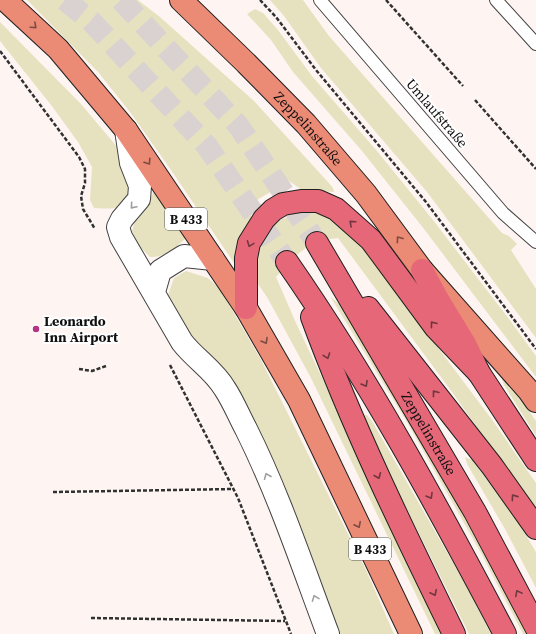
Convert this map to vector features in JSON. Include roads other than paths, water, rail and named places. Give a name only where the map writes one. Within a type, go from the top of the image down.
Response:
[{"type":"highway","points":[[246,308],[246,258],[249,243],[264,219],[273,210],[284,204],[301,200],[318,200],[336,209],[371,240],[436,328],[479,373]]},
{"type":"highway","name":"Zeppelinstraße","points":[[536,528],[492,466],[317,243],[475,512],[536,627]]},
{"type":"highway","points":[[287,262],[355,366],[444,518],[505,634]]},
{"type":"highway","points":[[422,270],[479,373],[536,460]]},
{"type":"highway","points":[[299,280],[329,363],[386,496],[454,634]]},
{"type":"main road","name":"B 433","points":[[5,0],[58,48],[126,130],[246,308],[299,400],[411,634]]},
{"type":"main road","name":"Zeppelinstraße","points":[[181,0],[306,124],[366,194],[422,270],[529,391],[536,401]]},
{"type":"street","points":[[126,130],[131,163],[140,186],[139,198],[122,219],[118,227],[121,236],[182,342],[190,353],[207,367],[225,388],[257,452],[281,510],[328,634]]},
{"type":"street","points":[[154,292],[160,271],[184,256],[213,259]]},
{"type":"lane","name":"Umlaufstraße","points":[[320,0],[503,213],[536,242]]},
{"type":"lane","points":[[496,0],[536,44]]},
{"type":"tunnel","points":[[65,0],[91,21],[207,146],[287,262]]},
{"type":"tunnel","points":[[121,0],[238,125],[317,243]]},
{"type":"place","name":"Leonardo Inn Airport","points":[[36,329]]}]
